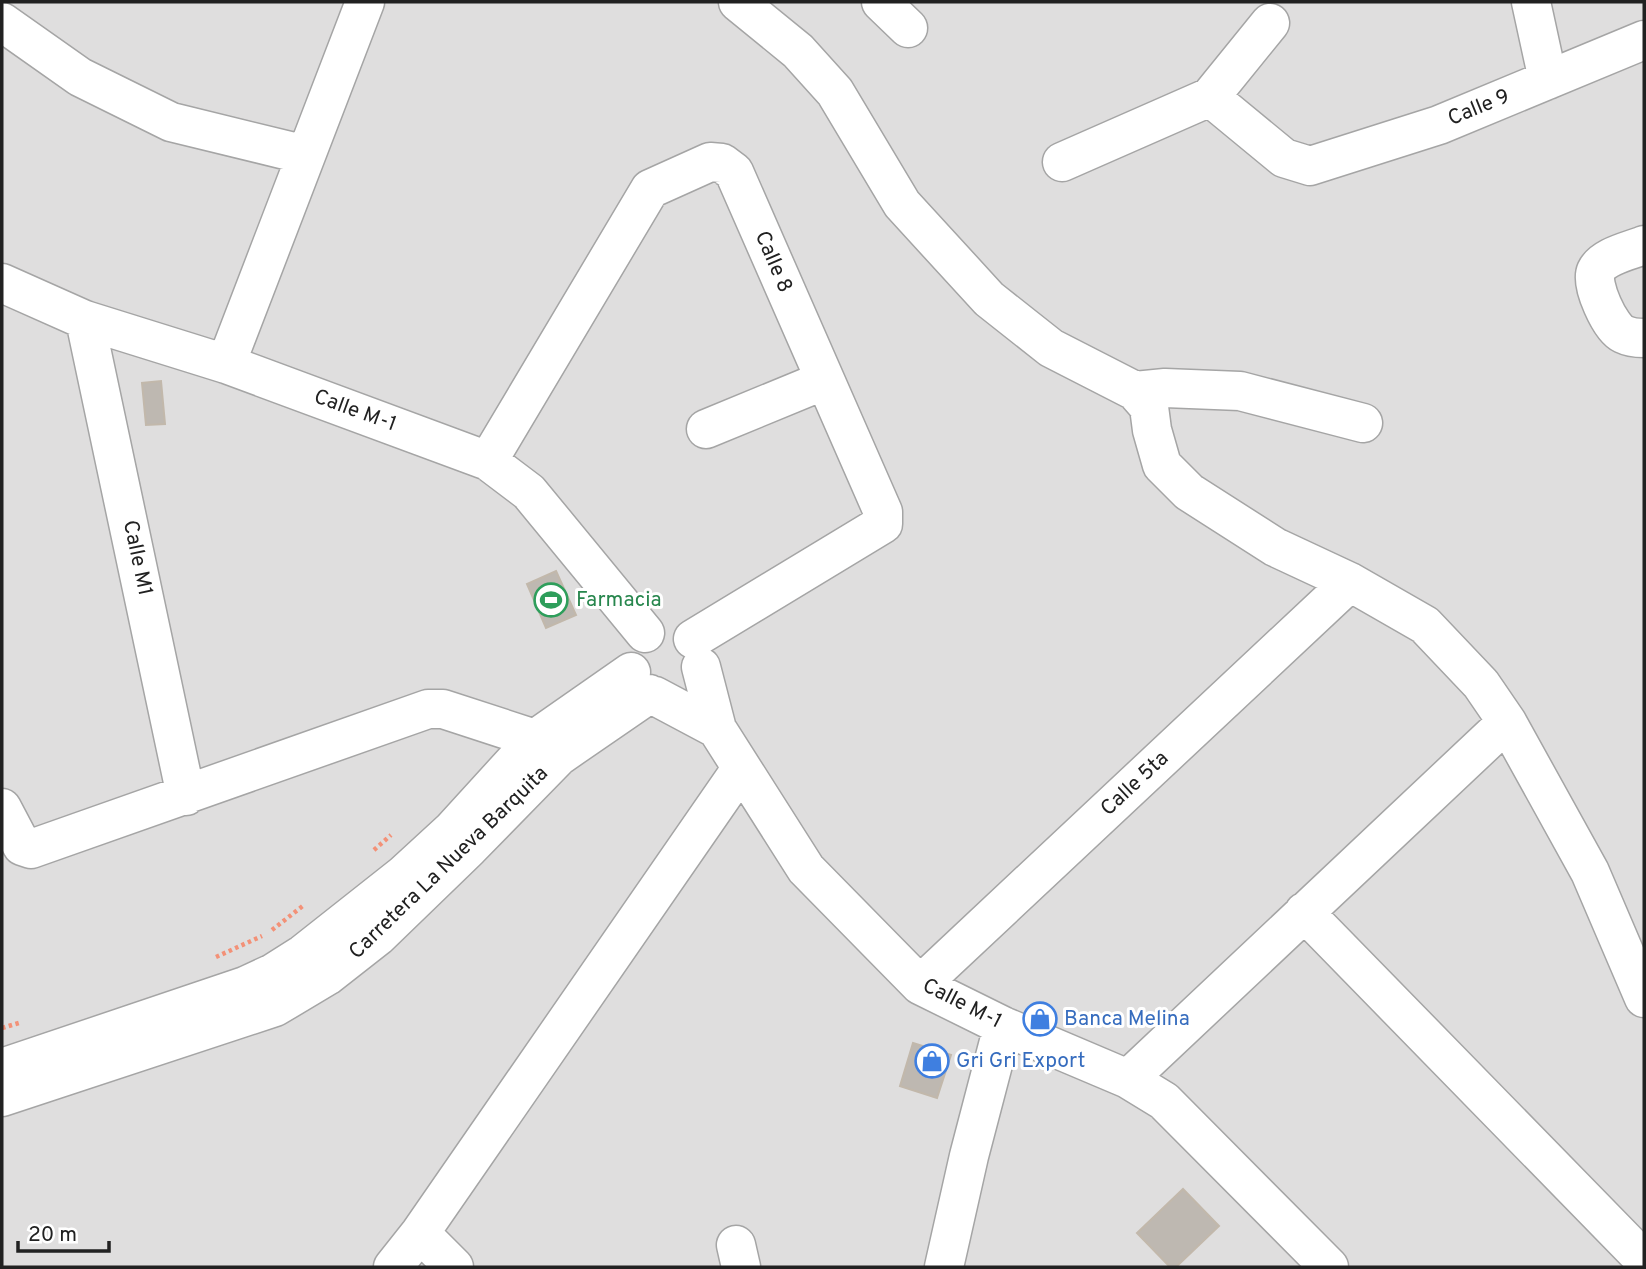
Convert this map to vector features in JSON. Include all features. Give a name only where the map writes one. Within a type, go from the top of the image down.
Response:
[{"type":"street","points":[[226,364],[365,2]]},
{"type":"street","points":[[738,2],[798,51],[835,92],[902,204],[989,299],[1051,348],[1135,391],[1149,407],[1152,430],[1162,465],[1189,492],[1275,547],[1350,582],[1425,625],[1481,684],[1507,723],[1590,872],[1644,998]]},
{"type":"street","points":[[1531,2],[1548,80]]},
{"type":"street","points":[[2,22],[80,77],[171,122],[306,155]]},
{"type":"street","points":[[1062,162],[1210,97],[1270,23]]},
{"type":"street","name":"Calle 9","points":[[1210,97],[1284,158],[1310,166],[1438,125],[1644,40]]},
{"type":"street","name":"Calle 8","points":[[488,461],[650,189],[710,162],[722,163],[734,172],[883,512],[883,524],[697,653]]},
{"type":"street","points":[[1644,245],[1604,261],[1596,271],[1594,283],[1611,324],[1622,334],[1644,338]]},
{"type":"street","name":"Calle M-1","points":[[2,282],[85,320],[226,364],[488,461],[529,492],[645,633]]},
{"type":"street","name":"Calle M1","points":[[85,320],[186,796]]},
{"type":"street","points":[[706,429],[825,380]]},
{"type":"street","points":[[1135,391],[1165,388],[1240,391],[1363,423]]},
{"type":"street","name":"Calle 5ta","points":[[920,985],[1350,582]]},
{"type":"street","points":[[645,687],[665,698],[685,692],[698,677],[697,653],[687,633],[661,627],[638,639],[631,653],[645,687],[717,729]]},
{"type":"street","name":"Calle M-1","points":[[697,653],[717,729],[806,869],[920,985],[1003,1026],[1128,1079],[1164,1101],[1329,1267]]},
{"type":"street","name":"Carretera La Nueva Barquita","points":[[2,1068],[245,986],[274,972],[303,954],[403,876],[452,830],[535,739],[645,687]]},
{"type":"street","name":"Carretera La Nueva Barquita","points":[[2,1097],[275,1007],[327,976],[378,936],[559,756],[645,687]]},
{"type":"street","points":[[2,808],[26,849],[186,796],[428,709],[443,709],[535,739]]},
{"type":"street","points":[[1128,1079],[1507,723]]},
{"type":"street","points":[[393,1267],[420,1233],[741,769]]},
{"type":"street","points":[[1304,912],[1644,1260]]},
{"type":"street","points":[[944,1267],[969,1156],[1003,1026]]},
{"type":"street","points":[[420,1233],[454,1267]]},
{"type":"path","points":[[369,856],[398,828]]},
{"type":"path","points":[[204,962],[264,936],[306,904]]},
{"type":"path","points":[[2,1028],[24,1021]]},
{"type":"shaded area","points":[[2,2],[1644,2],[1644,1267],[2,1267]]},
{"type":"building","points":[[161,381],[165,424],[146,425],[142,383]]},
{"type":"building","name":"Farmacia","points":[[556,571],[576,615],[546,628],[527,584]]},
{"type":"building","name":"Banca Melina","points":[[1034,1008],[1048,1009],[1047,1030],[1032,1029]]},
{"type":"building","points":[[913,1043],[951,1055],[937,1098],[900,1086]]},
{"type":"building","points":[[1183,1189],[1219,1226],[1176,1267],[1170,1267],[1137,1233]]},
{"type":"place","name":"Farmacia","points":[[551,600]]},
{"type":"place","name":"Banca Melina","points":[[1040,1019]]},
{"type":"place","name":"Gri Gri Export","points":[[932,1061]]}]
